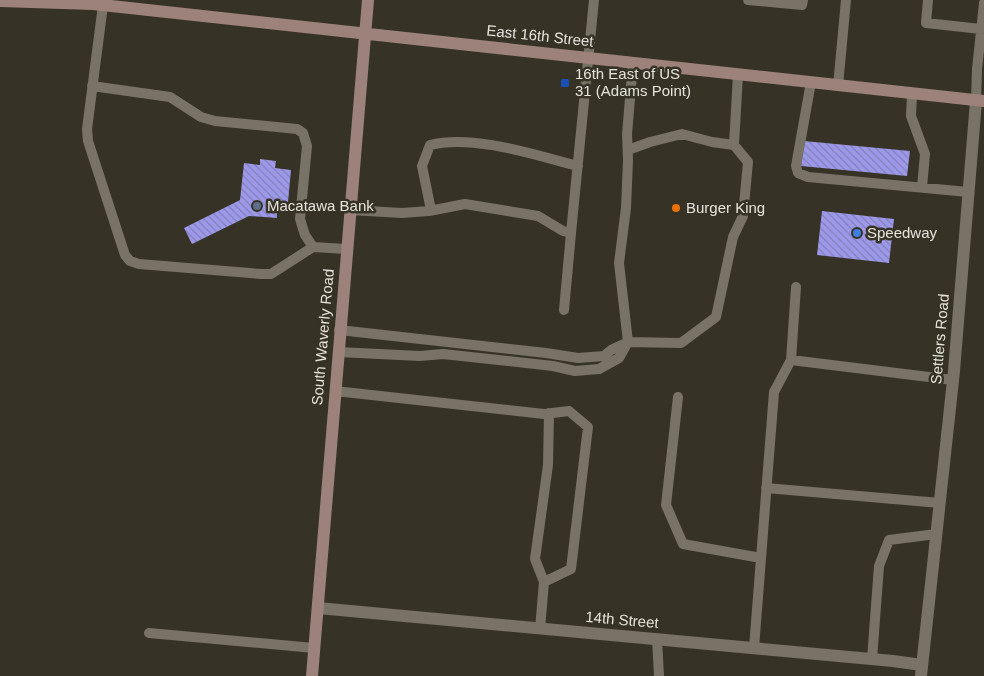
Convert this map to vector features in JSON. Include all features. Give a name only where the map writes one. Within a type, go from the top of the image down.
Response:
[{"type":"main road","name":"East 16th Street","points":[[68,0],[98,5],[980,101]]},
{"type":"main road","name":"South Waverly Road","points":[[312,676],[339,330],[368,0]]},
{"type":"main road","name":"East 16th Street","points":[[0,1],[98,5]]},
{"type":"street","name":"Settlers Road","points":[[922,671],[953,380],[968,192],[980,101]]},
{"type":"street","name":"14th Street","points":[[318,608],[872,659],[922,671]]},
{"type":"lane","points":[[564,310],[594,0]]},
{"type":"lane","points":[[748,0],[802,4],[803,0]]},
{"type":"lane","points":[[838,86],[846,0]]},
{"type":"lane","points":[[928,0],[926,23],[981,29]]},
{"type":"lane","name":"Settlers Road","points":[[980,101],[981,29],[984,3]]},
{"type":"lane","points":[[98,5],[87,129],[88,141],[125,255],[130,261],[138,264],[271,274],[313,247],[346,249]]},
{"type":"lane","points":[[338,352],[420,356],[443,354],[553,366],[575,371],[599,369],[619,358],[628,342],[619,263],[626,208],[627,134],[633,63]]},
{"type":"lane","points":[[339,330],[546,352],[578,358],[604,356],[611,350],[628,342],[681,343],[716,316],[733,237],[743,216],[748,162],[734,145],[738,74]]},
{"type":"lane","points":[[811,82],[796,166],[798,173],[808,177],[968,192]]},
{"type":"lane","points":[[92,86],[170,97],[202,117],[215,121],[297,129],[303,133],[307,146],[300,219],[304,235],[313,247]]},
{"type":"lane","points":[[912,94],[911,116],[925,154],[922,188]]},
{"type":"lane","points":[[628,150],[682,134],[712,142],[734,145]]},
{"type":"lane","points":[[432,210],[422,166],[430,145],[443,141],[490,144],[578,166]]},
{"type":"lane","points":[[350,210],[402,213],[465,204],[538,216],[563,231],[571,233]]},
{"type":"lane","points":[[754,648],[774,392],[791,360],[796,287]]},
{"type":"lane","points":[[791,360],[953,380]]},
{"type":"lane","points":[[335,391],[549,413],[569,411],[588,427],[571,568],[544,582]]},
{"type":"lane","points":[[678,397],[666,505],[682,544],[761,558]]},
{"type":"lane","points":[[540,629],[544,582],[535,559],[548,465],[549,413]]},
{"type":"lane","points":[[766,488],[940,503]]},
{"type":"lane","points":[[872,659],[879,566],[889,540],[936,534]]},
{"type":"lane","points":[[149,632],[314,648]]},
{"type":"lane","points":[[657,639],[659,676]]},
{"type":"building","points":[[804,141],[910,151],[907,176],[801,166]]},
{"type":"building","name":"Macatawa Bank","points":[[260,159],[276,161],[275,168],[291,170],[287,213],[277,212],[277,218],[249,216],[192,244],[184,228],[240,200],[244,163],[260,165]]},
{"type":"building","points":[[822,211],[894,219],[889,263],[817,255]]},
{"type":"place","name":"16th East of US 31 (Adams Point)","points":[[565,83]]},
{"type":"place","name":"Macatawa Bank","points":[[257,206]]},
{"type":"place","name":"Burger King","points":[[676,208]]},
{"type":"place","name":"Speedway","points":[[857,233]]}]
